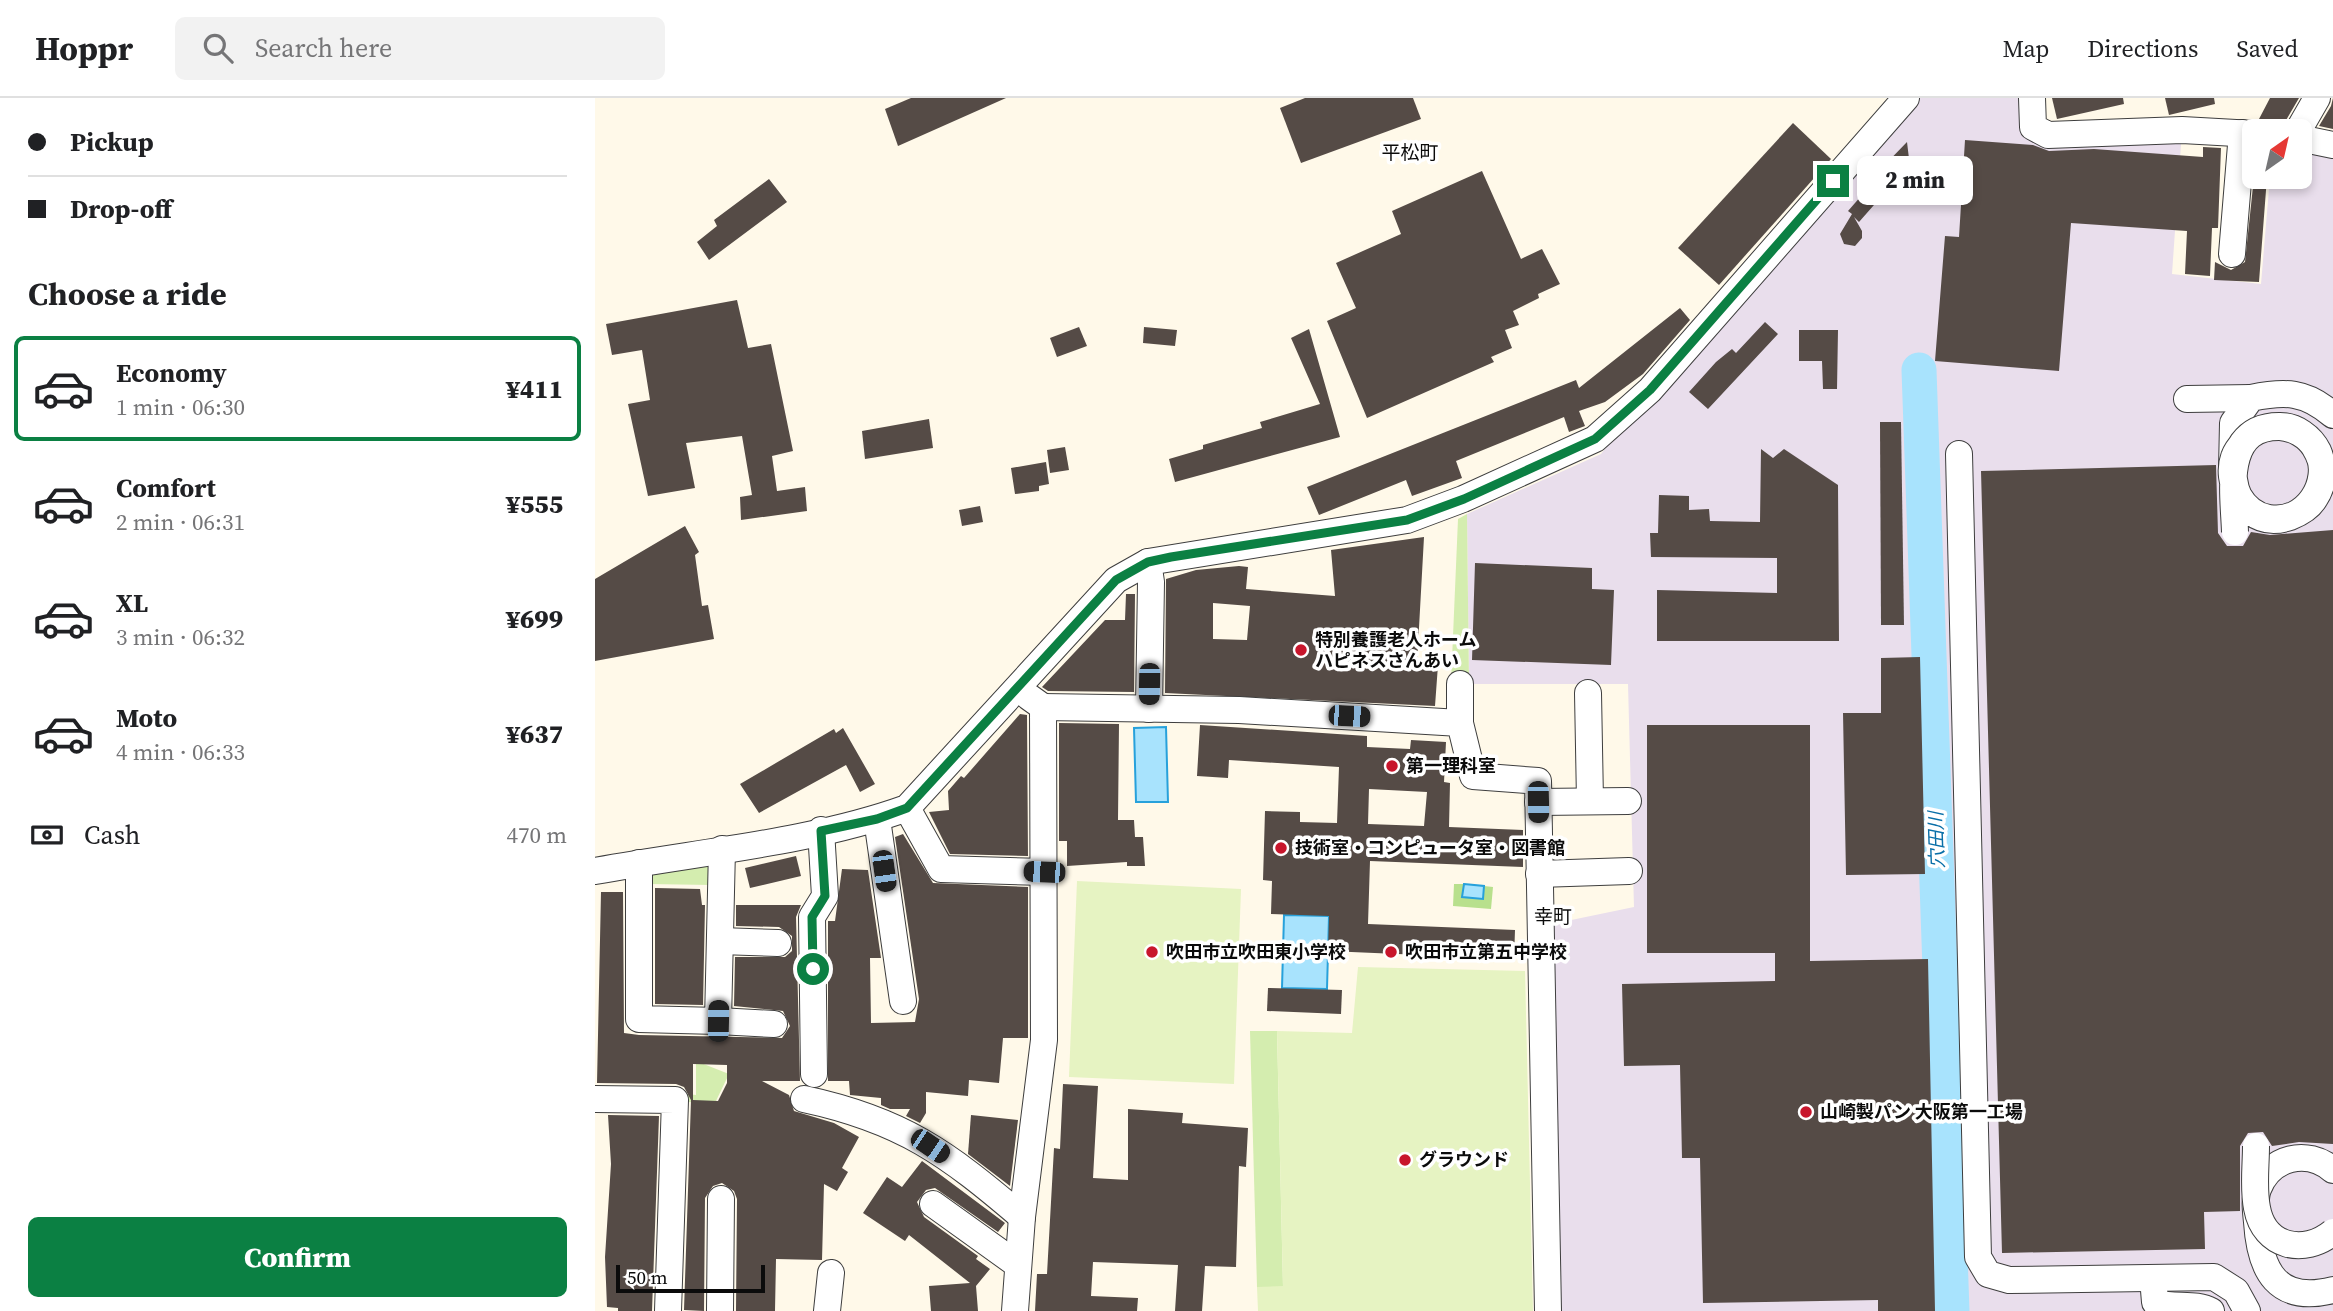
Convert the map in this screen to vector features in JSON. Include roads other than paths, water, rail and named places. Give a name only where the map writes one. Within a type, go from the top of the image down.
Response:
[{"type":"street","points":[[595,871],[821,831],[877,819],[907,808],[1116,580],[1148,562],[1407,520],[1464,499],[1595,439],[1650,390],[1906,98]]},
{"type":"street","points":[[2032,98],[2033,127],[2048,135],[2182,130],[2242,134]]},
{"type":"street","points":[[2305,119],[2317,98]]},
{"type":"street","points":[[2312,141],[2333,145]]},
{"type":"street","points":[[2227,242],[2242,165]]},
{"type":"street","points":[[2187,399],[2251,398],[2284,391],[2321,405],[2333,415]]},
{"type":"street","points":[[2235,532],[2232,477],[2233,466],[2239,451],[2257,432],[2266,428],[2286,428],[2306,437],[2320,457],[2322,466],[2323,475],[2321,484],[2317,496],[2313,502],[2302,511],[2283,519],[2270,520],[2264,518],[2250,510],[2241,501],[2236,491],[2234,483],[2232,476],[2233,465],[2235,457],[2239,449],[2257,431],[2266,427],[2285,426],[2300,432],[2311,441],[2320,456],[2322,465],[2323,474],[2321,483],[2319,489],[2317,495],[2301,510],[2295,513],[2282,518],[2270,519],[2249,509],[2241,500],[2236,490],[2233,482],[2232,475],[2232,464],[2234,456],[2239,448],[2257,430],[2266,426],[2286,425],[2300,431],[2312,440],[2316,446],[2323,463],[2323,472],[2322,481],[2319,488],[2317,493],[2302,509],[2283,516],[2264,516],[2250,507],[2236,488],[2232,473],[2233,462],[2233,449],[2233,436],[2233,423],[2251,398]]},
{"type":"street","points":[[1959,454],[1978,1256],[1988,1274],[2009,1280],[2214,1277],[2236,1291],[2247,1311]]},
{"type":"street","points":[[1148,562],[1151,582],[1149,709]]},
{"type":"street","points":[[1460,684],[1460,723],[1473,776],[1538,781],[1548,1311]]},
{"type":"street","points":[[1016,687],[1043,707],[1239,710],[1460,723]]},
{"type":"street","points":[[1588,693],[1590,802]]},
{"type":"street","points":[[1015,1311],[1022,1217],[1044,1040],[1043,707]]},
{"type":"street","points":[[1538,802],[1627,801]]},
{"type":"street","points":[[907,808],[941,869],[1044,872]]},
{"type":"street","points":[[877,819],[903,1001]]},
{"type":"street","points":[[814,1074],[812,917],[825,896],[821,831]]},
{"type":"street","points":[[718,1021],[722,849]]},
{"type":"street","points":[[639,863],[639,1019],[774,1024]]},
{"type":"street","points":[[1539,874],[1629,871]]},
{"type":"street","points":[[720,941],[778,943]]},
{"type":"street","points":[[595,1098],[675,1101],[668,1311]]},
{"type":"street","points":[[804,1099],[853,1110],[891,1124],[967,1171],[1022,1217]]},
{"type":"street","points":[[2256,1146],[2256,1203],[2265,1228],[2273,1237],[2294,1247],[2319,1242],[2333,1234]]},
{"type":"street","points":[[2333,1169],[2309,1156],[2290,1157],[2281,1161],[2262,1179],[2256,1206],[2264,1231],[2288,1248],[2306,1249],[2333,1234]]},
{"type":"street","points":[[2333,1169],[2309,1157],[2290,1158],[2273,1167],[2262,1181],[2256,1196],[2258,1251],[2271,1278],[2296,1293],[2333,1290]]},
{"type":"street","points":[[720,1199],[720,1311]]},
{"type":"street","points":[[933,1203],[1018,1265]]},
{"type":"street","points":[[827,1311],[831,1273]]},
{"type":"street","points":[[2153,1278],[2155,1302],[2168,1307],[2204,1307],[2211,1311]]},
{"type":"water","points":[[1166,727],[1168,802],[1136,802],[1134,728]]},
{"type":"water","points":[[1464,884],[1484,886],[1483,899],[1462,897]]},
{"type":"water","points":[[1284,915],[1329,916],[1327,989],[1282,988]]},
{"type":"waterway","name":"穴田川","points":[[1919,370],[1952,1311]]},
{"type":"place","name":"特別養護老人ホーム ハピネスさんあい","points":[[1301,650]]},
{"type":"place","name":"第一理科室","points":[[1392,766]]},
{"type":"place","name":"技術室・コンピュータ室・図書館","points":[[1281,848]]},
{"type":"place","name":"吹田市立吹田東小学校","points":[[1152,952]]},
{"type":"place","name":"吹田市立第五中学校","points":[[1391,952]]},
{"type":"place","name":"山崎製パン 大阪第一工場","points":[[1806,1112]]},
{"type":"place","name":"グラウンド","points":[[1405,1160]]},
{"type":"district","name":"平松町","points":[[1410,152]]},
{"type":"district","name":"幸町","points":[[1553,916]]}]
